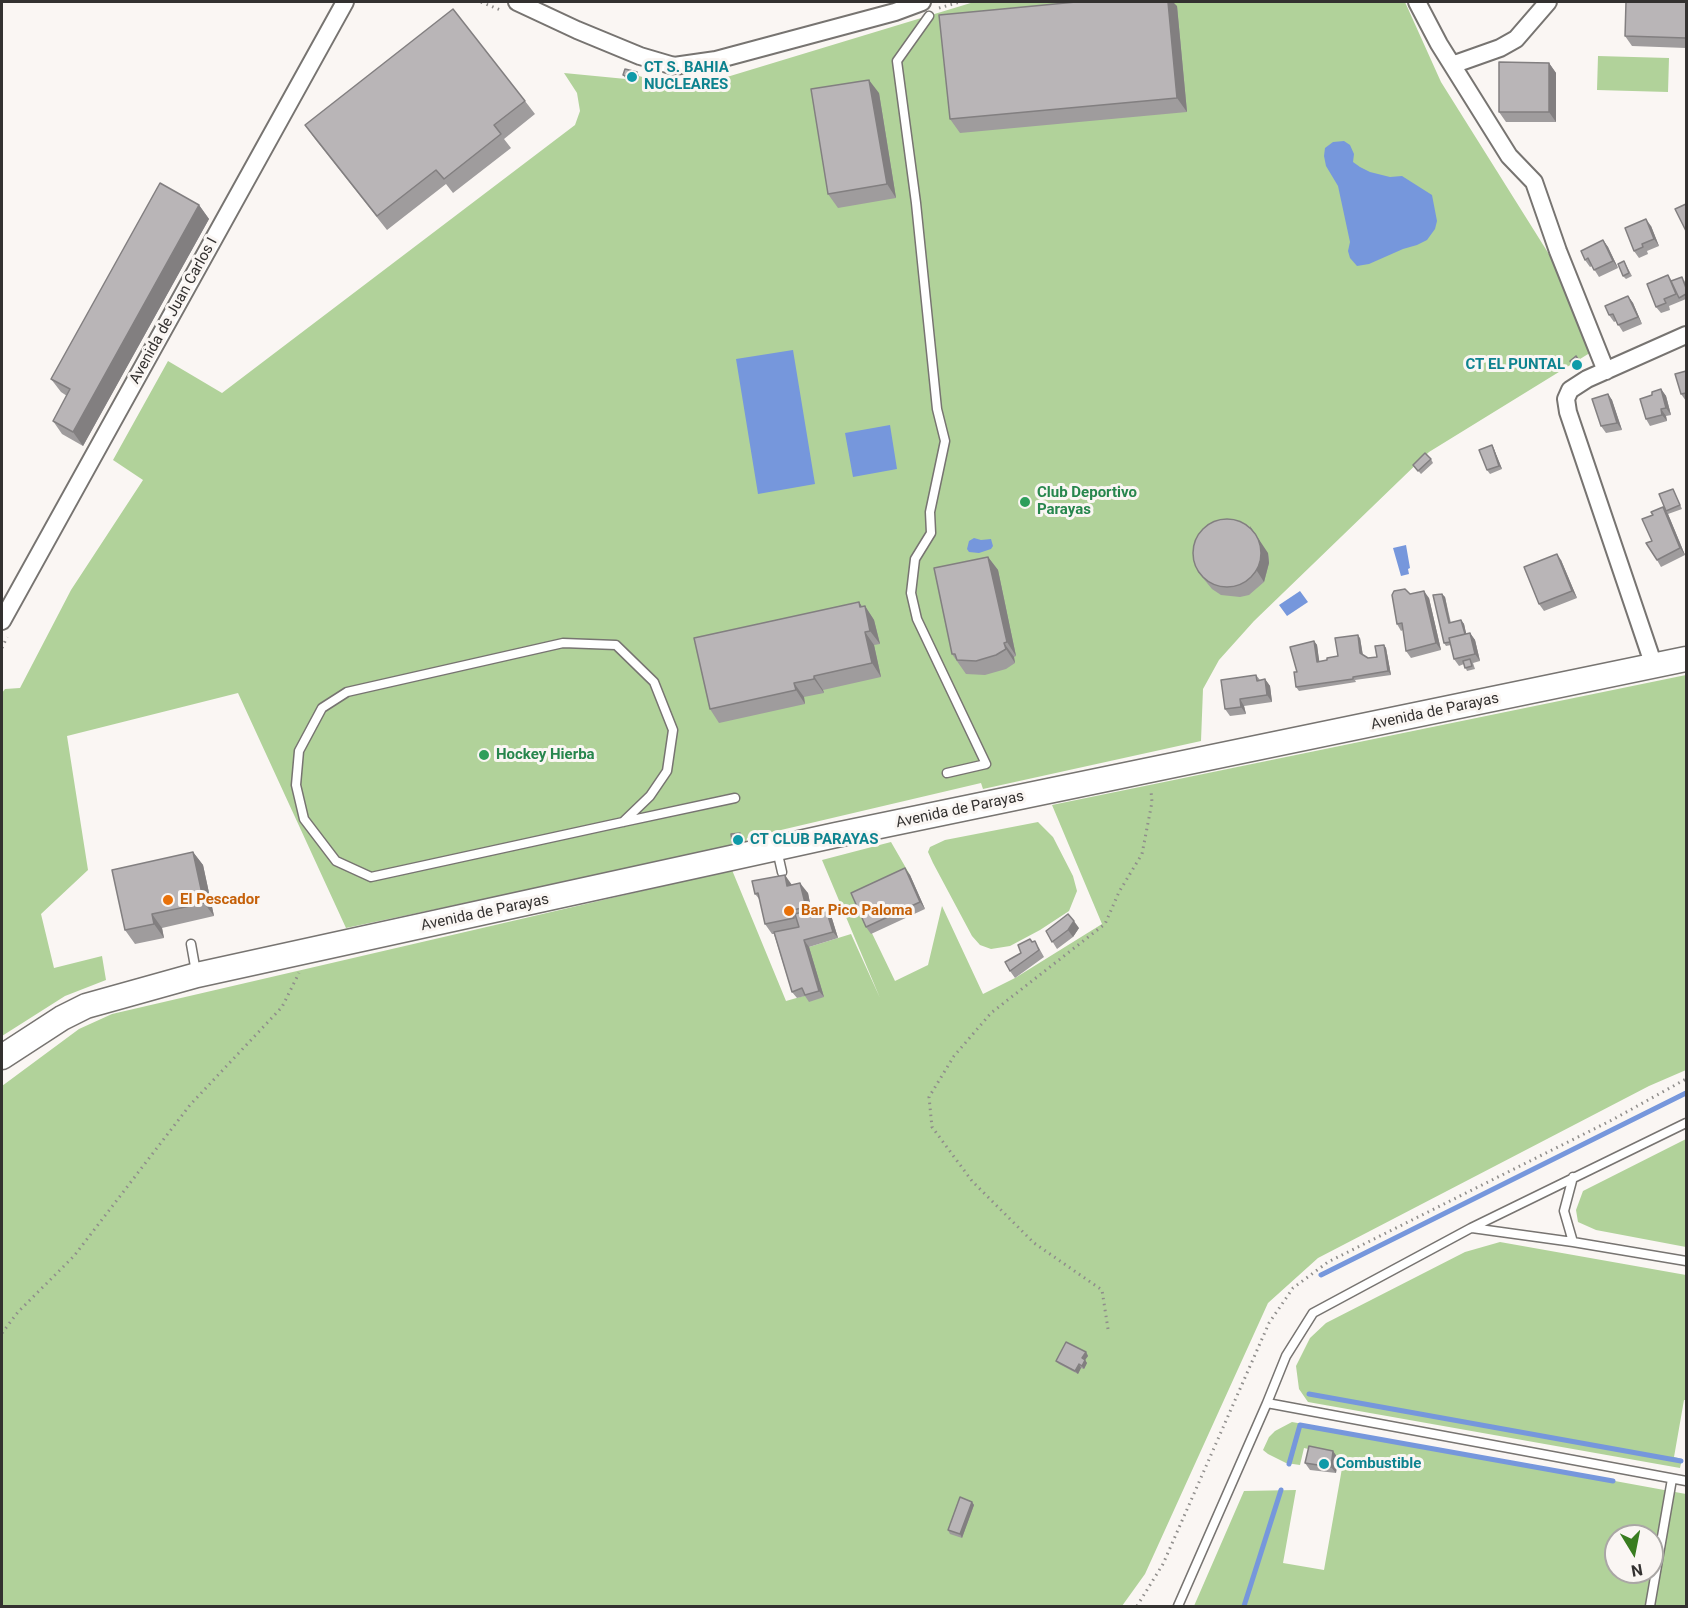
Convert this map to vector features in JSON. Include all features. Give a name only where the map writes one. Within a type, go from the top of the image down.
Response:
[{"type":"street","name":"Avenida de Juan Carlos I","points":[[2,621],[345,2]]},
{"type":"street","points":[[517,2],[640,56],[674,66],[716,60],[895,12],[925,9]]},
{"type":"street","points":[[1417,2],[1452,65],[1509,156],[1534,182],[1558,251],[1606,371]]},
{"type":"street","points":[[1452,65],[1500,48],[1516,39],[1548,2]]},
{"type":"street","points":[[1654,666],[1568,412],[1566,399],[1570,390],[1587,380],[1686,335]]},
{"type":"street","name":"Avenida de Parayas","points":[[2,1057],[86,1006],[197,975],[779,861],[1147,771],[1686,659]]},
{"type":"lane","points":[[925,9],[897,61],[916,203],[937,409],[945,441],[930,512],[931,533],[915,559],[912,593],[917,619],[986,764],[946,773]]},
{"type":"lane","points":[[623,822],[650,796],[667,771],[674,730],[654,682],[616,645],[563,643],[347,692],[322,708],[299,751],[296,784],[304,819],[336,861],[371,877],[735,798]]},
{"type":"lane","points":[[191,944],[197,975]]},
{"type":"lane","points":[[1178,1606],[1286,1356],[1313,1313],[1471,1228],[1686,1124]]},
{"type":"lane","points":[[1573,1177],[1564,1211],[1573,1242]]},
{"type":"lane","points":[[1471,1228],[1686,1261]]},
{"type":"lane","points":[[1267,1403],[1686,1481]]},
{"type":"lane","points":[[1650,1606],[1672,1479]]},
{"type":"path","points":[[1108,1329],[1102,1290],[1034,1243],[972,1181],[932,1127],[929,1097],[954,1056],[991,1013],[1105,924],[1119,892],[1142,854],[1152,802],[1147,771]]},
{"type":"path","points":[[2,1334],[18,1312],[74,1256],[190,1105],[282,1007],[309,952]]},
{"type":"green space","name":"Club Deportivo Parayas","points":[[974,2],[1405,2],[1441,82],[1552,259],[1593,351],[1429,452],[1254,621],[1219,660],[1203,689],[1201,741],[983,789],[981,783],[747,838],[746,844],[346,928],[238,693],[67,736],[88,870],[41,914],[54,968],[102,956],[106,980],[65,996],[2,1036],[2,693],[5,689],[20,688],[71,590],[143,480],[113,460],[168,361],[222,393],[575,125],[580,111],[577,93],[564,73],[637,82],[639,76],[672,86],[694,87]]},
{"type":"green space","points":[[1598,56],[1669,58],[1668,92],[1597,90]]},
{"type":"green space","points":[[1686,675],[1686,1070],[1649,1086],[1318,1258],[1268,1303],[1145,1574],[1122,1606],[2,1606],[2,1086],[79,1029],[112,1014],[732,870],[786,1001],[807,995],[809,947],[851,934],[880,998],[822,860],[891,842],[910,875],[856,900],[895,981],[928,965],[942,906],[983,994],[1015,978],[1102,924],[1052,805]]},
{"type":"green space","points":[[1038,822],[1053,837],[1073,876],[1077,891],[1069,911],[1010,946],[991,949],[980,945],[972,936],[933,863],[928,852],[930,847],[945,840]]},
{"type":"green space","points":[[1686,1139],[1686,1247],[1596,1230],[1578,1222],[1576,1210],[1583,1191]]},
{"type":"green space","points":[[1500,1242],[1686,1275],[1686,1400],[1684,1400],[1674,1457],[1682,1459],[1680,1468],[1308,1402],[1299,1389],[1296,1366],[1310,1338],[1326,1323],[1465,1252]]},
{"type":"green space","points":[[1292,1422],[1686,1494],[1686,1606],[1194,1606],[1244,1491],[1296,1490],[1283,1563],[1324,1570],[1344,1457],[1304,1448],[1300,1465],[1286,1463],[1263,1450],[1269,1437]]},
{"type":"water","points":[[1344,141],[1350,145],[1354,154],[1353,162],[1360,167],[1390,177],[1402,176],[1432,195],[1437,221],[1435,229],[1427,240],[1369,264],[1357,266],[1350,258],[1348,251],[1350,242],[1338,186],[1326,166],[1324,156],[1325,148],[1333,142]]},
{"type":"water","points":[[793,350],[815,484],[758,494],[736,359]]},
{"type":"water","points":[[890,425],[897,469],[853,477],[845,433]]},
{"type":"water","points":[[974,538],[991,539],[993,546],[979,553],[969,552],[967,549],[969,541]]},
{"type":"water","points":[[1406,545],[1410,568],[1408,569],[1409,574],[1401,576],[1393,548]]},
{"type":"water","points":[[1300,591],[1308,602],[1287,616],[1279,605]]},
{"type":"building","points":[[1076,2],[1168,2],[1177,98],[950,119],[939,15]]},
{"type":"building","points":[[1626,2],[1686,2],[1686,38],[1625,36]]},
{"type":"building","points":[[453,9],[525,101],[494,125],[501,134],[444,179],[436,170],[377,216],[305,125]]},
{"type":"building","points":[[1499,62],[1549,63],[1549,112],[1499,112]]},
{"type":"building","points":[[625,69],[637,72],[635,79],[623,75]]},
{"type":"building","points":[[869,80],[887,184],[828,194],[811,89]]},
{"type":"building","points":[[160,183],[199,205],[73,432],[53,421],[70,389],[51,379]]},
{"type":"building","points":[[1686,204],[1686,231],[1675,209]]},
{"type":"building","points":[[1646,219],[1654,239],[1642,244],[1643,247],[1634,251],[1625,228]]},
{"type":"building","points":[[1603,240],[1613,261],[1594,270],[1588,258],[1585,260],[1581,251]]},
{"type":"building","points":[[1624,261],[1629,273],[1623,276],[1618,264]]},
{"type":"building","points":[[1668,275],[1676,294],[1664,299],[1666,303],[1656,307],[1647,284]]},
{"type":"building","points":[[1682,277],[1686,294],[1679,298],[1671,281]]},
{"type":"building","points":[[1628,296],[1638,317],[1618,325],[1613,314],[1609,315],[1605,306]]},
{"type":"building","points":[[1576,356],[1580,362],[1573,366],[1570,361]]},
{"type":"building","points":[[1686,371],[1686,393],[1681,394],[1675,374]]},
{"type":"building","points":[[1661,389],[1666,408],[1661,409],[1662,415],[1646,419],[1640,399]]},
{"type":"building","points":[[1608,394],[1617,423],[1601,426],[1592,399]]},
{"type":"building","points":[[1492,445],[1499,466],[1487,470],[1479,450]]},
{"type":"building","points":[[1425,453],[1431,459],[1418,471],[1413,465]]},
{"type":"building","points":[[1673,489],[1680,505],[1666,511],[1659,494]]},
{"type":"building","points":[[1663,507],[1680,548],[1657,560],[1646,543],[1652,541],[1642,519],[1653,515],[1651,512]]},
{"type":"building","points":[[1227,519],[1240,522],[1251,529],[1258,540],[1261,553],[1258,566],[1251,577],[1240,584],[1227,587],[1214,584],[1203,577],[1196,566],[1193,553],[1196,540],[1203,529],[1214,522]]},
{"type":"building","points":[[1557,554],[1572,591],[1539,604],[1524,567]]},
{"type":"building","points":[[988,557],[1007,642],[1004,643],[1006,649],[996,655],[976,661],[957,660],[955,654],[952,654],[934,568]]},
{"type":"building","points":[[1405,589],[1410,594],[1424,591],[1436,643],[1406,651],[1402,623],[1397,624],[1392,595],[1394,591]]},
{"type":"building","points":[[1442,594],[1449,623],[1461,620],[1465,634],[1449,638],[1450,642],[1444,643],[1433,595]]},
{"type":"building","points":[[859,602],[860,607],[865,606],[870,631],[865,632],[872,663],[814,676],[814,679],[794,683],[796,690],[710,709],[694,638]]},
{"type":"building","points":[[1470,633],[1475,654],[1454,659],[1449,638]]},
{"type":"building","points":[[1358,635],[1360,653],[1368,658],[1377,657],[1375,646],[1384,645],[1388,671],[1353,677],[1353,679],[1296,687],[1294,672],[1297,672],[1290,647],[1314,641],[1317,662],[1338,656],[1335,638]]},
{"type":"building","points":[[1470,659],[1472,666],[1465,668],[1463,661]]},
{"type":"building","points":[[1256,675],[1257,681],[1265,679],[1267,695],[1240,699],[1241,707],[1225,709],[1221,680]]},
{"type":"building","points":[[740,833],[741,840],[732,842],[731,834]]},
{"type":"building","name":"El Pescador","points":[[193,852],[204,903],[152,914],[154,924],[125,930],[112,870]]},
{"type":"building","points":[[905,868],[920,902],[866,927],[851,893]]},
{"type":"building","name":"Bar Pico Paloma","points":[[785,875],[787,886],[800,883],[806,907],[793,910],[794,918],[765,924],[758,893],[755,894],[752,881]]},
{"type":"building","points":[[825,906],[833,932],[804,940],[819,991],[805,995],[802,988],[792,992],[774,932],[799,927],[795,914]]},
{"type":"building","points":[[1068,914],[1074,921],[1068,930],[1052,942],[1046,931]]},
{"type":"building","points":[[1030,939],[1032,942],[1035,941],[1039,950],[1010,971],[1005,962],[1021,953],[1018,945]]},
{"type":"building","points":[[1066,1342],[1086,1352],[1082,1358],[1085,1360],[1082,1366],[1079,1364],[1075,1371],[1056,1361]]},
{"type":"building","points":[[1309,1446],[1333,1451],[1331,1467],[1305,1463]]},
{"type":"building","points":[[960,1497],[972,1502],[960,1534],[948,1530]]},
{"type":"waterway","points":[[1321,1275],[1686,1093]]},
{"type":"waterway","points":[[1309,1394],[1681,1461]]},
{"type":"waterway","points":[[1289,1464],[1300,1425],[1613,1481]]},
{"type":"waterway","points":[[1244,1606],[1281,1490]]},
{"type":"place","name":"CT S. BAHIA NUCLEARES","points":[[632,77]]},
{"type":"place","name":"CT EL PUNTAL","points":[[1577,365]]},
{"type":"place","name":"Club Deportivo Parayas","points":[[1025,502]]},
{"type":"place","name":"Hockey Hierba","points":[[484,755]]},
{"type":"place","name":"CT CLUB PARAYAS","points":[[738,840]]},
{"type":"place","name":"El Pescador","points":[[168,900]]},
{"type":"place","name":"Bar Pico Paloma","points":[[789,911]]},
{"type":"place","name":"Combustible","points":[[1324,1464]]}]
